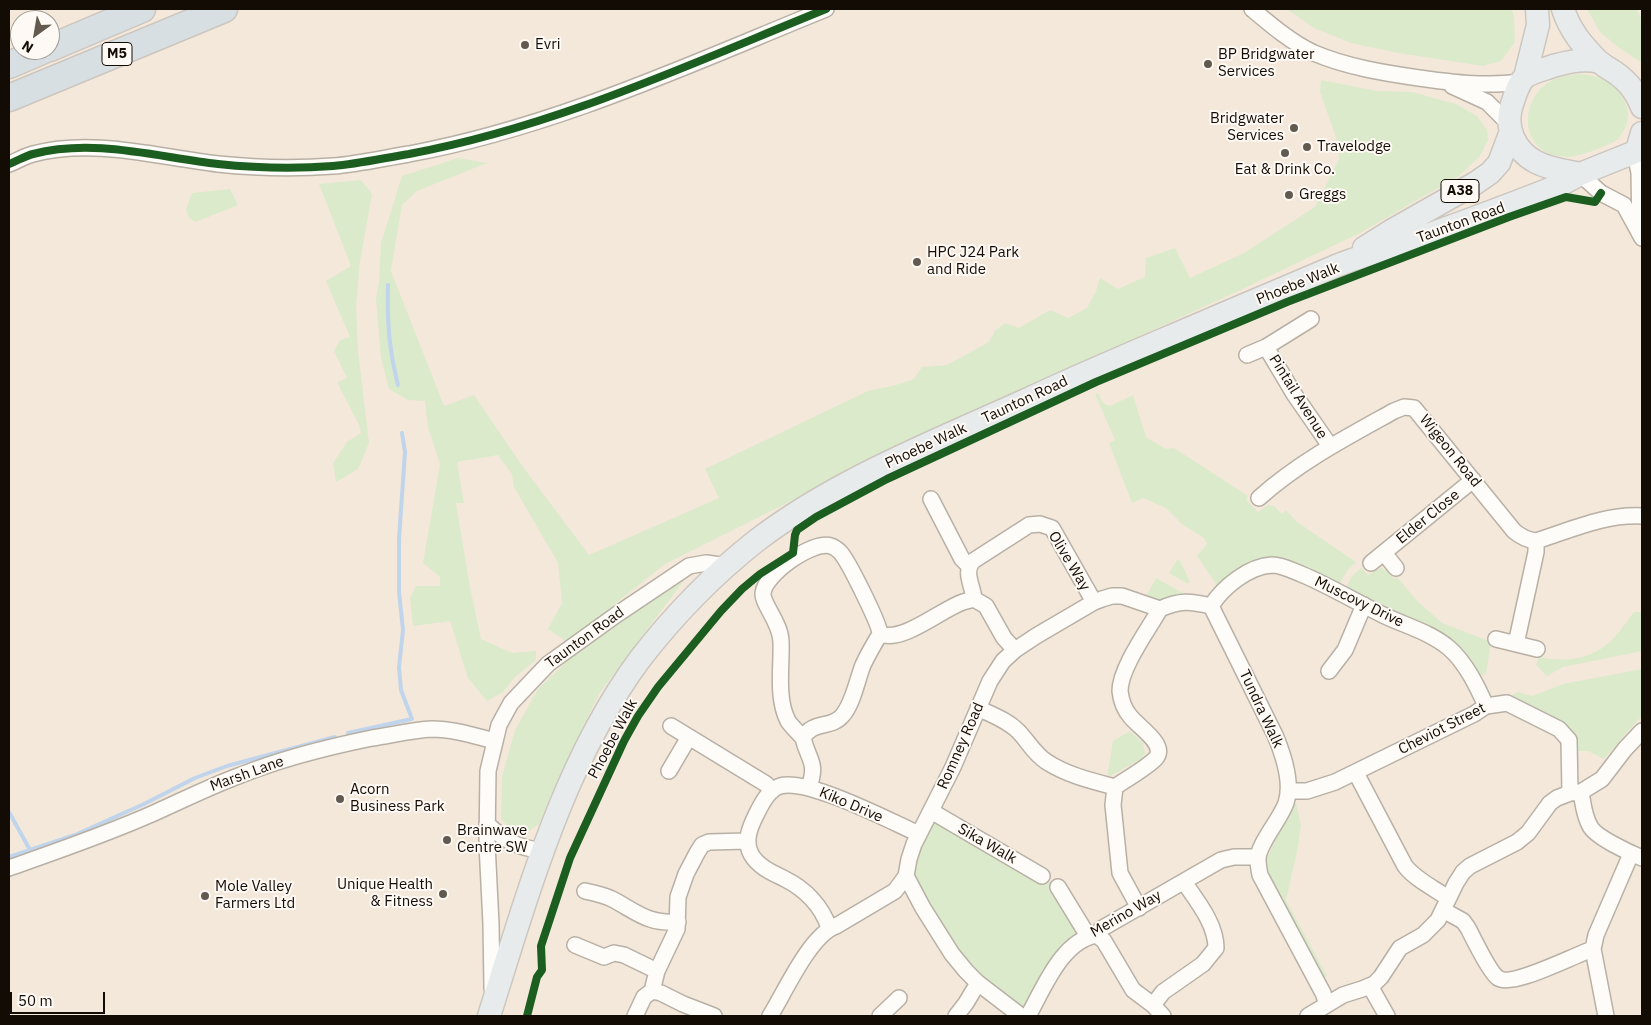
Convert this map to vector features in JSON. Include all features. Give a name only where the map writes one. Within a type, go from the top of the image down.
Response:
[{"type":"highway","name":"M5","points":[[60,44],[142,9]]},
{"type":"highway","name":"M5","points":[[9,98],[224,9]]},
{"type":"highway","points":[[9,65],[21,60]]},
{"type":"main road","name":"A38","points":[[1510,129],[1511,108],[1523,80],[1538,25],[1537,9]]},
{"type":"main road","points":[[1563,9],[1570,28],[1581,45],[1599,62],[1634,84],[1642,107]]},
{"type":"main road","points":[[1523,80],[1544,69],[1563,63],[1580,61],[1599,62]]},
{"type":"main road","points":[[1510,129],[1518,145],[1536,162],[1547,167],[1580,174]]},
{"type":"main road","name":"Taunton Road","points":[[1339,265],[1391,231],[1490,173],[1498,163],[1510,129]]},
{"type":"main road","name":"A38","points":[[1580,174],[1639,146]]},
{"type":"main road","name":"Taunton Road","points":[[490,1011],[543,851],[563,799],[590,739],[614,697],[663,630],[695,596],[757,541],[826,495],[901,457],[1084,373],[1339,265],[1505,207],[1560,186],[1580,174]]},
{"type":"street","points":[[9,164],[32,154],[64,149],[102,148],[219,164],[280,167],[325,166],[443,148],[580,108],[826,9]]},
{"type":"street","points":[[1252,9],[1302,47],[1314,53],[1356,66],[1385,73],[1444,82],[1490,85],[1523,80]]},
{"type":"street","points":[[1444,82],[1487,102],[1510,129]]},
{"type":"street","points":[[1639,146],[1641,236]]},
{"type":"street","points":[[1580,174],[1601,193],[1624,205],[1641,236]]},
{"type":"street","name":"Pintail Avenue","points":[[1247,355],[1266,347],[1311,319]]},
{"type":"street","name":"Pintail Avenue","points":[[1266,347],[1294,394],[1330,446]]},
{"type":"street","name":"Wigeon Road","points":[[1259,498],[1282,477],[1330,446],[1394,411],[1404,407],[1414,408],[1514,532],[1520,537],[1536,541]]},
{"type":"street","name":"Elder Close","points":[[1371,563],[1473,480]]},
{"type":"street","points":[[932,499],[962,559],[969,566],[968,571],[974,591],[974,599]]},
{"type":"street","points":[[1516,644],[1536,552],[1536,541],[1609,517],[1625,515],[1642,516]]},
{"type":"street","name":"Olive Way","points":[[969,566],[973,561],[1029,525],[1040,524],[1052,528],[1094,602]]},
{"type":"street","points":[[803,738],[807,731],[816,726],[832,722],[842,716],[848,707],[863,665],[880,634],[878,624],[841,552],[828,545],[822,545],[804,552],[779,569],[768,581],[763,597],[780,630],[780,665],[784,707],[788,720],[803,738],[814,765],[814,775],[809,788]]},
{"type":"street","name":"Elder Close","points":[[1384,554],[1396,568]]},
{"type":"street","name":"Taunton Road","points":[[490,1011],[492,955],[487,824],[488,771],[499,725],[511,703],[548,664],[616,615],[689,566],[706,563],[727,566]]},
{"type":"street","name":"Muscovy Drive","points":[[1211,606],[1218,594],[1237,578],[1259,568],[1279,565],[1324,584],[1396,621],[1427,633],[1450,649],[1467,670],[1486,706]]},
{"type":"street","name":"Romney Road","points":[[906,876],[909,859],[919,834],[953,767],[997,668],[1015,650],[1094,602],[1112,596],[1122,596],[1160,609]]},
{"type":"street","points":[[880,634],[890,636],[907,631],[963,602],[974,599],[986,606],[1004,638],[1015,650]]},
{"type":"street","points":[[1139,908],[1120,873],[1113,805],[1115,787],[1150,763],[1157,757],[1159,752],[1158,746],[1125,710],[1120,692],[1123,676],[1126,667],[1160,609],[1170,604],[1189,601],[1211,606]]},
{"type":"street","points":[[1329,671],[1345,650],[1364,605]]},
{"type":"street","name":"Tundra Walk","points":[[1211,606],[1279,745],[1287,778],[1288,791],[1284,809],[1267,837],[1258,857]]},
{"type":"street","points":[[1496,639],[1536,649]]},
{"type":"street","name":"Cheviot Street","points":[[1288,791],[1301,792],[1320,788],[1356,773],[1474,714],[1486,706],[1507,703],[1559,729],[1566,735],[1570,748],[1569,782],[1575,793]]},
{"type":"street","points":[[978,708],[1006,721],[1018,731],[1035,753],[1046,762],[1065,772],[1115,787]]},
{"type":"street","points":[[671,726],[776,789],[751,825],[747,841],[751,854],[755,860],[772,872],[803,890],[826,919],[829,928]]},
{"type":"street","name":"Marsh Lane","points":[[9,868],[153,813],[242,774],[296,756],[400,733],[431,729],[460,732],[495,741]]},
{"type":"street","points":[[1308,1016],[1343,995],[1370,986],[1381,977],[1400,948],[1431,928],[1438,920],[1463,872],[1470,866],[1517,842],[1528,833],[1550,804],[1557,798],[1575,793],[1602,779],[1625,749],[1642,731]]},
{"type":"street","points":[[670,771],[688,737]]},
{"type":"street","points":[[1356,773],[1409,872],[1422,880],[1463,922],[1494,975],[1503,981],[1519,979],[1593,949]]},
{"type":"street","name":"Kiko Drive","points":[[776,789],[792,785],[809,788],[862,808],[919,834]]},
{"type":"street","points":[[1575,793],[1590,828],[1596,834],[1637,856],[1596,935],[1593,949],[1606,1016]]},
{"type":"street","name":"Sika Walk","points":[[931,811],[1042,876]]},
{"type":"street","points":[[487,824],[507,841],[523,848],[543,851]]},
{"type":"street","points":[[635,1016],[644,997],[652,991],[657,972],[673,940],[678,922],[680,888],[690,865],[702,846],[709,842],[718,841],[747,841]]},
{"type":"street","name":"Merino Way","points":[[1028,1016],[1062,956],[1074,945],[1093,936],[1100,929],[1221,860],[1234,857],[1258,857]]},
{"type":"street","points":[[1258,857],[1260,875],[1265,886],[1327,1004]]},
{"type":"street","points":[[770,1016],[802,960],[829,928],[836,926],[895,892],[906,876],[923,908],[952,954],[978,983],[1021,1016]]},
{"type":"street","points":[[1153,1005],[1163,992],[1203,964],[1216,948],[1216,940],[1210,922],[1184,882]]},
{"type":"street","points":[[1058,886],[1093,936],[1104,941],[1133,990],[1153,1005],[1163,1016]]},
{"type":"street","points":[[585,890],[609,898],[652,920],[663,923],[678,922]]},
{"type":"street","points":[[575,945],[604,957],[614,953],[624,955],[657,972]]},
{"type":"street","points":[[956,1016],[978,983]]},
{"type":"street","points":[[1370,986],[1387,1016]]},
{"type":"street","points":[[652,991],[661,993],[714,1016]]},
{"type":"street","points":[[880,1016],[899,998]]},
{"type":"green space","points":[[1287,9],[1512,9],[1515,42],[1501,61],[1483,66],[1398,53],[1351,43],[1314,28]]},
{"type":"green space","points":[[1587,9],[1636,9],[1642,19],[1642,63],[1600,32]]},
{"type":"green space","points":[[1582,74],[1604,80],[1621,95],[1625,102],[1628,116],[1624,130],[1614,142],[1584,154],[1567,157],[1547,153],[1542,150],[1530,134],[1528,114],[1531,105],[1541,88],[1549,82],[1569,75]]},
{"type":"green space","points":[[1321,80],[1377,91],[1412,92],[1456,104],[1477,116],[1487,130],[1488,140],[1480,156],[1459,176],[1360,233],[1033,385],[819,487],[665,564],[567,642],[548,629],[562,603],[558,563],[514,487],[512,474],[498,455],[457,462],[464,503],[456,503],[481,639],[512,653],[536,651],[536,660],[515,677],[503,692],[487,701],[468,678],[450,621],[413,626],[410,598],[416,586],[440,586],[440,577],[423,563],[440,464],[428,427],[425,401],[408,400],[389,389],[381,358],[376,298],[379,282],[381,243],[402,176],[458,158],[487,163],[417,191],[402,205],[391,271],[444,406],[474,395],[523,467],[589,555],[719,498],[705,469],[868,391],[914,379],[922,367],[947,365],[989,342],[995,331],[1005,323],[1019,328],[1050,310],[1068,318],[1087,308],[1100,278],[1118,289],[1145,277],[1146,258],[1175,248],[1190,278],[1244,253],[1315,207],[1339,159],[1338,143],[1320,92]]},
{"type":"green space","points":[[361,180],[372,194],[360,261],[356,306],[358,351],[369,443],[358,469],[336,482],[333,463],[347,442],[361,433],[359,425],[337,382],[347,378],[334,351],[340,340],[350,337],[326,281],[351,266],[319,184]]},
{"type":"green space","points":[[230,189],[238,205],[196,222],[189,218],[186,209],[192,193]]},
{"type":"green space","points":[[1098,393],[1103,403],[1110,406],[1133,395],[1146,437],[1166,449],[1174,448],[1248,496],[1246,500],[1258,512],[1268,505],[1274,506],[1282,514],[1286,510],[1297,522],[1356,562],[1347,571],[1338,587],[1281,564],[1219,588],[1197,556],[1207,544],[1204,538],[1182,524],[1166,508],[1143,498],[1132,503],[1109,443],[1115,440],[1095,394]]},
{"type":"green space","points":[[1178,559],[1190,581],[1188,584],[1169,573]]},
{"type":"green space","points":[[1361,568],[1368,575],[1381,568],[1386,570],[1394,579],[1397,577],[1417,601],[1442,623],[1491,642],[1486,674],[1476,676],[1469,665],[1344,592],[1352,576]]},
{"type":"green space","points":[[1156,578],[1190,597],[1151,604],[1144,600]]},
{"type":"green space","points":[[685,579],[599,694],[559,776],[539,824],[525,834],[511,829],[501,819],[502,777],[515,730],[538,689],[582,647],[637,608]]},
{"type":"green space","points":[[1634,612],[1642,612],[1642,651],[1563,667],[1547,676],[1536,665],[1539,657],[1565,660],[1574,659],[1598,650],[1621,630]]},
{"type":"green space","points":[[1642,669],[1642,717],[1604,759],[1588,751],[1576,751],[1575,744],[1504,699],[1518,692],[1532,696],[1563,684]]},
{"type":"green space","points":[[1130,731],[1143,743],[1145,754],[1141,759],[1107,778],[1113,741]]},
{"type":"green space","points":[[1296,803],[1301,825],[1286,900],[1327,976],[1321,980],[1268,875],[1267,858],[1290,807]]},
{"type":"green space","points":[[931,811],[1058,887],[1088,936],[1074,945],[1028,1016],[966,971],[907,867]]},
{"type":"waterway","points":[[388,285],[389,336],[398,385]]},
{"type":"waterway","points":[[348,733],[412,719],[401,690],[399,667],[403,630],[399,592],[399,539],[405,452],[402,433]]},
{"type":"waterway","points":[[9,812],[30,850],[75,835],[144,804],[195,778],[227,766],[335,737]]},
{"type":"waterway","points":[[9,857],[30,850]]},
{"type":"cycle path","points":[[9,164],[33,154],[79,148],[125,150],[218,164],[276,168],[342,165],[409,154],[517,128],[569,111],[673,72],[826,9]]},
{"type":"cycle path","name":"Phoebe Walk","points":[[527,1016],[537,977],[542,970],[541,946],[570,858],[624,741],[658,687],[721,611],[742,589],[760,574],[793,553],[797,530],[816,517],[887,479],[1096,382],[1287,302],[1509,217],[1566,197],[1595,202],[1601,193]]},
{"type":"place","name":"Evri","points":[[525,45]]},
{"type":"place","name":"BP Bridgwater Services","points":[[1208,64]]},
{"type":"place","name":"Bridgwater Services","points":[[1294,128]]},
{"type":"place","name":"Travelodge","points":[[1307,147]]},
{"type":"place","name":"Eat & Drink Co.","points":[[1285,153]]},
{"type":"place","name":"Greggs","points":[[1289,195]]},
{"type":"place","name":"HPC J24 Park and Ride","points":[[917,262]]},
{"type":"place","name":"Acorn Business Park","points":[[340,799]]},
{"type":"place","name":"Brainwave Centre SW","points":[[447,840]]},
{"type":"place","name":"Unique Health & Fitness","points":[[443,894]]},
{"type":"place","name":"Mole Valley Farmers Ltd","points":[[205,896]]}]
